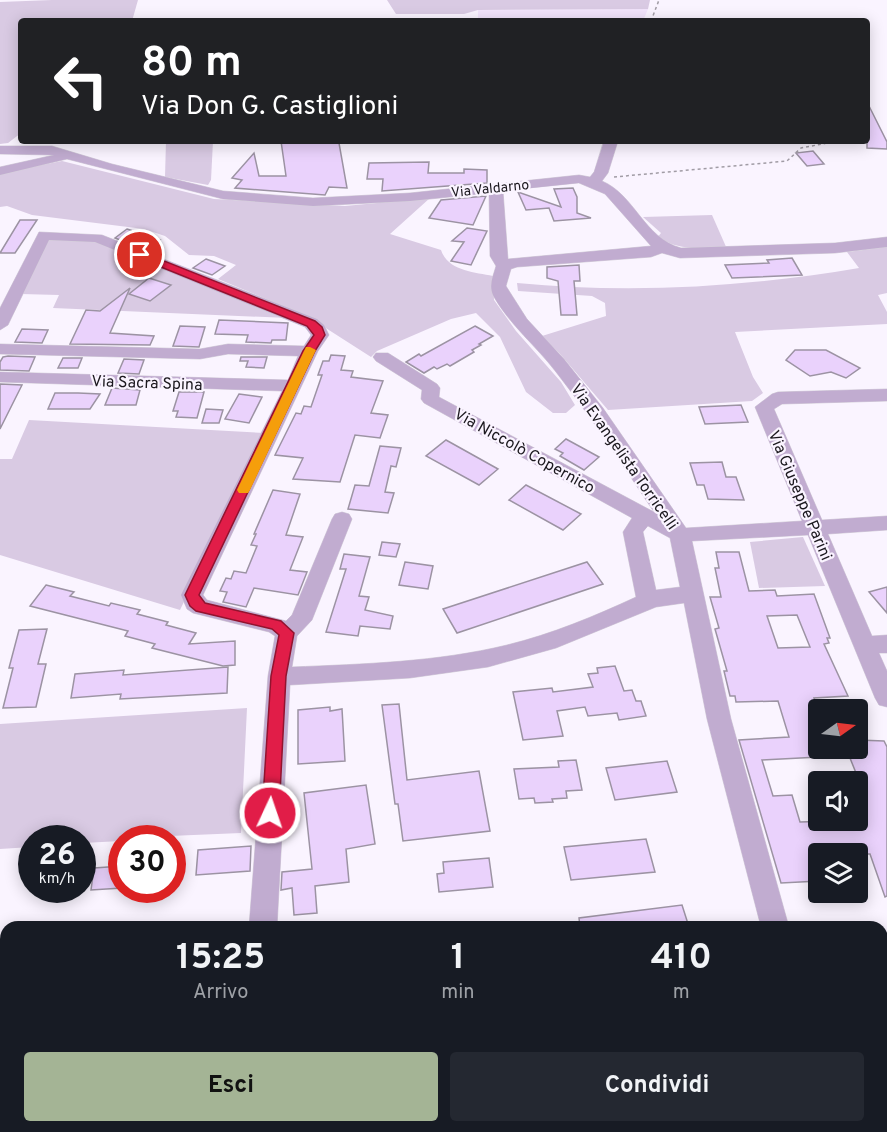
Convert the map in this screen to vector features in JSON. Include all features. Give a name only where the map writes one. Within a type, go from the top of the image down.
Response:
[{"type":"street","points":[[610,144],[601,173],[595,180],[609,191],[660,248],[680,253],[707,254],[835,249],[887,242]]},
{"type":"street","name":"Via Valdarno","points":[[0,150],[30,148],[52,150],[131,173],[223,195],[313,202],[400,198],[566,179],[595,180]]},
{"type":"street","points":[[0,171],[70,155]]},
{"type":"street","name":"Via Evangelista Torricelli","points":[[496,188],[498,256],[504,266],[498,286],[502,296],[521,323],[558,363],[597,412],[680,535],[691,594],[740,803],[773,921]]},
{"type":"street","points":[[0,325],[44,235],[97,238],[311,323],[318,329],[320,335],[309,351],[192,595],[195,603],[201,607],[276,625],[286,633]]},
{"type":"street","points":[[504,266],[525,260],[651,252],[660,248]]},
{"type":"street","points":[[0,348],[200,354],[228,349],[309,351]]},
{"type":"street","name":"Via Niccolò Copernico","points":[[382,357],[431,388],[430,399],[680,535]]},
{"type":"street","name":"Via Sacra Spina","points":[[0,377],[294,386]]},
{"type":"street","name":"Via Giuseppe Parini","points":[[887,395],[778,398],[764,407],[814,527],[876,645],[887,698]]},
{"type":"street","points":[[644,516],[633,532],[648,601]]},
{"type":"street","points":[[263,921],[279,676],[286,633],[301,620],[342,519]]},
{"type":"street","points":[[680,535],[887,524]]},
{"type":"street","points":[[279,676],[402,669],[488,658],[526,648],[648,601],[661,597],[691,594]]},
{"type":"path","points":[[652,18],[659,0]]},
{"type":"path","points":[[595,180],[787,160],[801,148],[822,144]]},
{"type":"shaded area","points":[[138,0],[133,18],[18,18],[18,135],[8,143],[0,144],[0,2]]},
{"type":"shaded area","points":[[387,0],[650,0],[648,9],[478,10],[464,14],[396,14]]},
{"type":"shaded area","points":[[648,9],[644,18],[478,18],[478,10]]},
{"type":"shaded area","points":[[166,144],[213,144],[211,180],[208,185],[165,177]]},
{"type":"shaded area","points":[[62,161],[214,199],[345,206],[430,198],[390,234],[441,250],[449,262],[462,269],[493,276],[494,300],[516,331],[561,382],[575,405],[566,413],[553,413],[526,392],[500,337],[476,313],[451,319],[377,351],[371,357],[307,316],[218,279],[236,265],[214,256],[189,255],[165,236],[144,229],[32,215],[7,206],[0,207],[0,173]]},
{"type":"shaded area","points":[[712,215],[727,249],[674,245],[658,237],[661,233],[643,217]]},
{"type":"shaded area","points":[[47,239],[95,240],[288,318],[53,308],[59,295],[21,294]]},
{"type":"shaded area","points":[[887,247],[887,293],[878,295],[887,312],[887,324],[735,332],[753,377],[763,393],[752,401],[608,410],[542,336],[606,316],[605,303],[592,296],[518,291],[517,283],[646,288],[774,280],[859,268],[847,252]]},
{"type":"shaded area","points":[[29,420],[265,433],[180,610],[0,555],[0,459],[12,459]]},
{"type":"shaded area","points":[[803,537],[825,586],[759,588],[750,542]]},
{"type":"shaded area","points":[[247,708],[241,833],[186,835],[186,825],[108,825],[108,842],[96,842],[96,825],[18,825],[18,848],[0,849],[0,724]]},
{"type":"building","points":[[870,108],[887,142],[887,149],[867,148],[867,144],[870,144]]},
{"type":"building","points":[[281,144],[339,144],[347,188],[329,187],[325,195],[235,188],[242,180],[232,178],[254,153],[259,176],[286,176]]},
{"type":"building","points":[[813,151],[824,164],[807,166],[796,153]]},
{"type":"building","points":[[429,162],[428,173],[464,173],[464,169],[487,170],[487,183],[382,191],[383,179],[367,179],[369,163]]},
{"type":"building","points":[[573,188],[577,197],[577,213],[591,218],[554,221],[549,208],[526,210],[518,192],[561,207],[554,189]]},
{"type":"building","points":[[486,196],[473,225],[429,218],[441,200]]},
{"type":"building","points":[[20,220],[37,220],[15,253],[0,253]]},
{"type":"building","points":[[467,228],[487,231],[471,265],[451,261],[464,242],[452,241]]},
{"type":"building","points":[[127,229],[160,240],[146,250],[115,238]]},
{"type":"building","points":[[792,258],[802,275],[732,278],[725,265],[769,263],[767,260]]},
{"type":"building","points":[[206,259],[225,266],[212,275],[193,268]]},
{"type":"building","points":[[579,265],[580,281],[574,281],[577,315],[561,315],[558,281],[547,278],[547,267]]},
{"type":"building","points":[[149,278],[171,285],[150,301],[129,294]]},
{"type":"building","points":[[130,288],[110,333],[154,336],[150,345],[70,344],[86,310],[100,311]]},
{"type":"building","points":[[219,320],[288,323],[286,340],[272,340],[271,343],[246,342],[248,335],[215,334]]},
{"type":"building","points":[[180,326],[205,327],[199,347],[173,346]]},
{"type":"building","points":[[475,326],[493,336],[479,344],[481,345],[472,350],[474,352],[450,366],[447,364],[437,369],[434,367],[424,373],[406,362],[419,354],[421,356]]},
{"type":"building","points":[[22,329],[48,330],[42,343],[15,342]]},
{"type":"building","points":[[795,350],[826,350],[860,368],[846,378],[831,372],[810,376],[786,360]]},
{"type":"building","points":[[331,355],[345,356],[341,370],[353,371],[351,377],[383,381],[371,413],[388,415],[380,438],[355,435],[340,482],[293,479],[303,458],[275,455],[296,413],[301,414],[304,406],[311,407],[322,375],[318,375],[323,361],[329,361]]},
{"type":"building","points":[[3,357],[35,357],[29,371],[0,370]]},
{"type":"building","points":[[241,357],[267,357],[264,368],[246,367],[248,361],[240,361]]},
{"type":"building","points":[[63,358],[82,358],[78,368],[58,368]]},
{"type":"building","points":[[124,359],[144,360],[139,374],[118,373]]},
{"type":"building","points":[[0,384],[22,385],[0,429]]},
{"type":"building","points":[[112,388],[140,390],[136,405],[105,405]]},
{"type":"building","points":[[179,392],[204,392],[197,418],[176,417],[178,411],[173,411]]},
{"type":"building","points":[[55,393],[100,394],[90,409],[48,409]]},
{"type":"building","points":[[239,394],[262,397],[249,423],[225,419]]},
{"type":"building","points":[[741,405],[748,422],[705,424],[699,407]]},
{"type":"building","points":[[206,409],[223,410],[219,423],[202,423]]},
{"type":"building","points":[[566,439],[599,457],[584,470],[560,456],[563,453],[555,449]]},
{"type":"building","points":[[446,440],[498,469],[479,485],[426,456]]},
{"type":"building","points":[[380,446],[401,448],[396,467],[391,466],[385,492],[394,493],[388,513],[348,509],[355,485],[369,486]]},
{"type":"building","points":[[722,462],[726,477],[736,477],[744,500],[708,499],[704,485],[697,485],[690,463]]},
{"type":"building","points":[[526,485],[581,514],[563,530],[509,500]]},
{"type":"building","points":[[273,490],[300,494],[286,535],[303,537],[290,570],[307,572],[298,595],[254,588],[246,607],[223,602],[227,592],[220,591],[226,578],[231,579],[234,571],[246,573],[257,546],[251,545],[256,534],[254,534]]},
{"type":"building","points":[[382,542],[400,544],[396,557],[379,555]]},
{"type":"building","points":[[716,552],[739,552],[749,591],[775,590],[777,596],[814,594],[830,638],[827,638],[829,643],[824,644],[848,696],[808,699],[808,758],[762,760],[773,796],[792,795],[800,822],[808,822],[808,831],[868,831],[868,771],[855,771],[850,759],[868,759],[868,740],[884,741],[887,747],[887,896],[885,897],[870,854],[868,854],[868,843],[808,843],[808,882],[781,883],[739,740],[789,737],[778,701],[736,702],[735,696],[730,696],[724,671],[727,671],[715,629],[719,628],[710,597],[721,597],[715,568],[719,568]],"holes":[[[797,615],[810,647],[778,648],[767,616]]]},
{"type":"building","points":[[344,554],[370,557],[359,596],[369,597],[365,610],[393,616],[390,629],[360,626],[358,636],[326,632],[346,569],[340,569]]},
{"type":"building","points":[[405,562],[433,566],[428,589],[399,585]]},
{"type":"building","points":[[587,562],[603,584],[457,633],[443,609]]},
{"type":"building","points":[[46,585],[74,592],[70,596],[109,606],[111,603],[140,610],[137,614],[168,622],[166,625],[196,633],[189,644],[235,641],[235,665],[223,666],[152,648],[155,644],[125,636],[128,631],[30,606]]},
{"type":"building","points":[[887,587],[887,613],[869,592]]},
{"type":"building","points":[[47,629],[38,664],[46,664],[36,707],[3,708],[13,668],[9,668],[19,630]]},
{"type":"building","points":[[615,666],[624,691],[632,690],[636,701],[641,701],[646,716],[619,720],[617,713],[588,716],[585,707],[557,711],[563,736],[523,740],[513,692],[552,688],[553,692],[593,687],[588,674],[598,673],[597,668]]},
{"type":"building","points":[[228,667],[227,693],[120,699],[121,694],[71,698],[75,674],[124,670],[123,675]]},
{"type":"building","points":[[399,704],[407,780],[479,771],[490,831],[403,841],[398,804],[395,804],[382,705]]},
{"type":"building","points":[[330,707],[330,711],[342,709],[345,761],[298,764],[298,710]]},
{"type":"building","points":[[576,760],[582,790],[566,791],[567,798],[552,799],[553,802],[535,803],[534,798],[519,799],[514,769],[559,767],[558,761]]},
{"type":"building","points":[[667,761],[677,792],[615,800],[606,768]]},
{"type":"building","points":[[366,785],[375,844],[346,849],[349,882],[315,886],[317,913],[294,915],[292,888],[281,890],[282,872],[312,869],[304,793]]},
{"type":"building","points":[[646,839],[655,872],[571,880],[564,847]]},
{"type":"building","points":[[251,846],[250,871],[196,875],[198,850]]},
{"type":"building","points":[[489,858],[493,887],[439,892],[437,874],[444,873],[443,862]]},
{"type":"building","points":[[108,867],[108,889],[96,890],[96,868]]},
{"type":"building","points":[[682,905],[687,921],[579,921],[579,918]]},
{"type":"slow traffic","points":[[243,490],[310,350]]},
{"type":"route","points":[[140,255],[311,323],[318,329],[320,335],[309,351],[192,595],[195,603],[201,607],[276,625],[286,633],[279,676],[270,813]]}]
